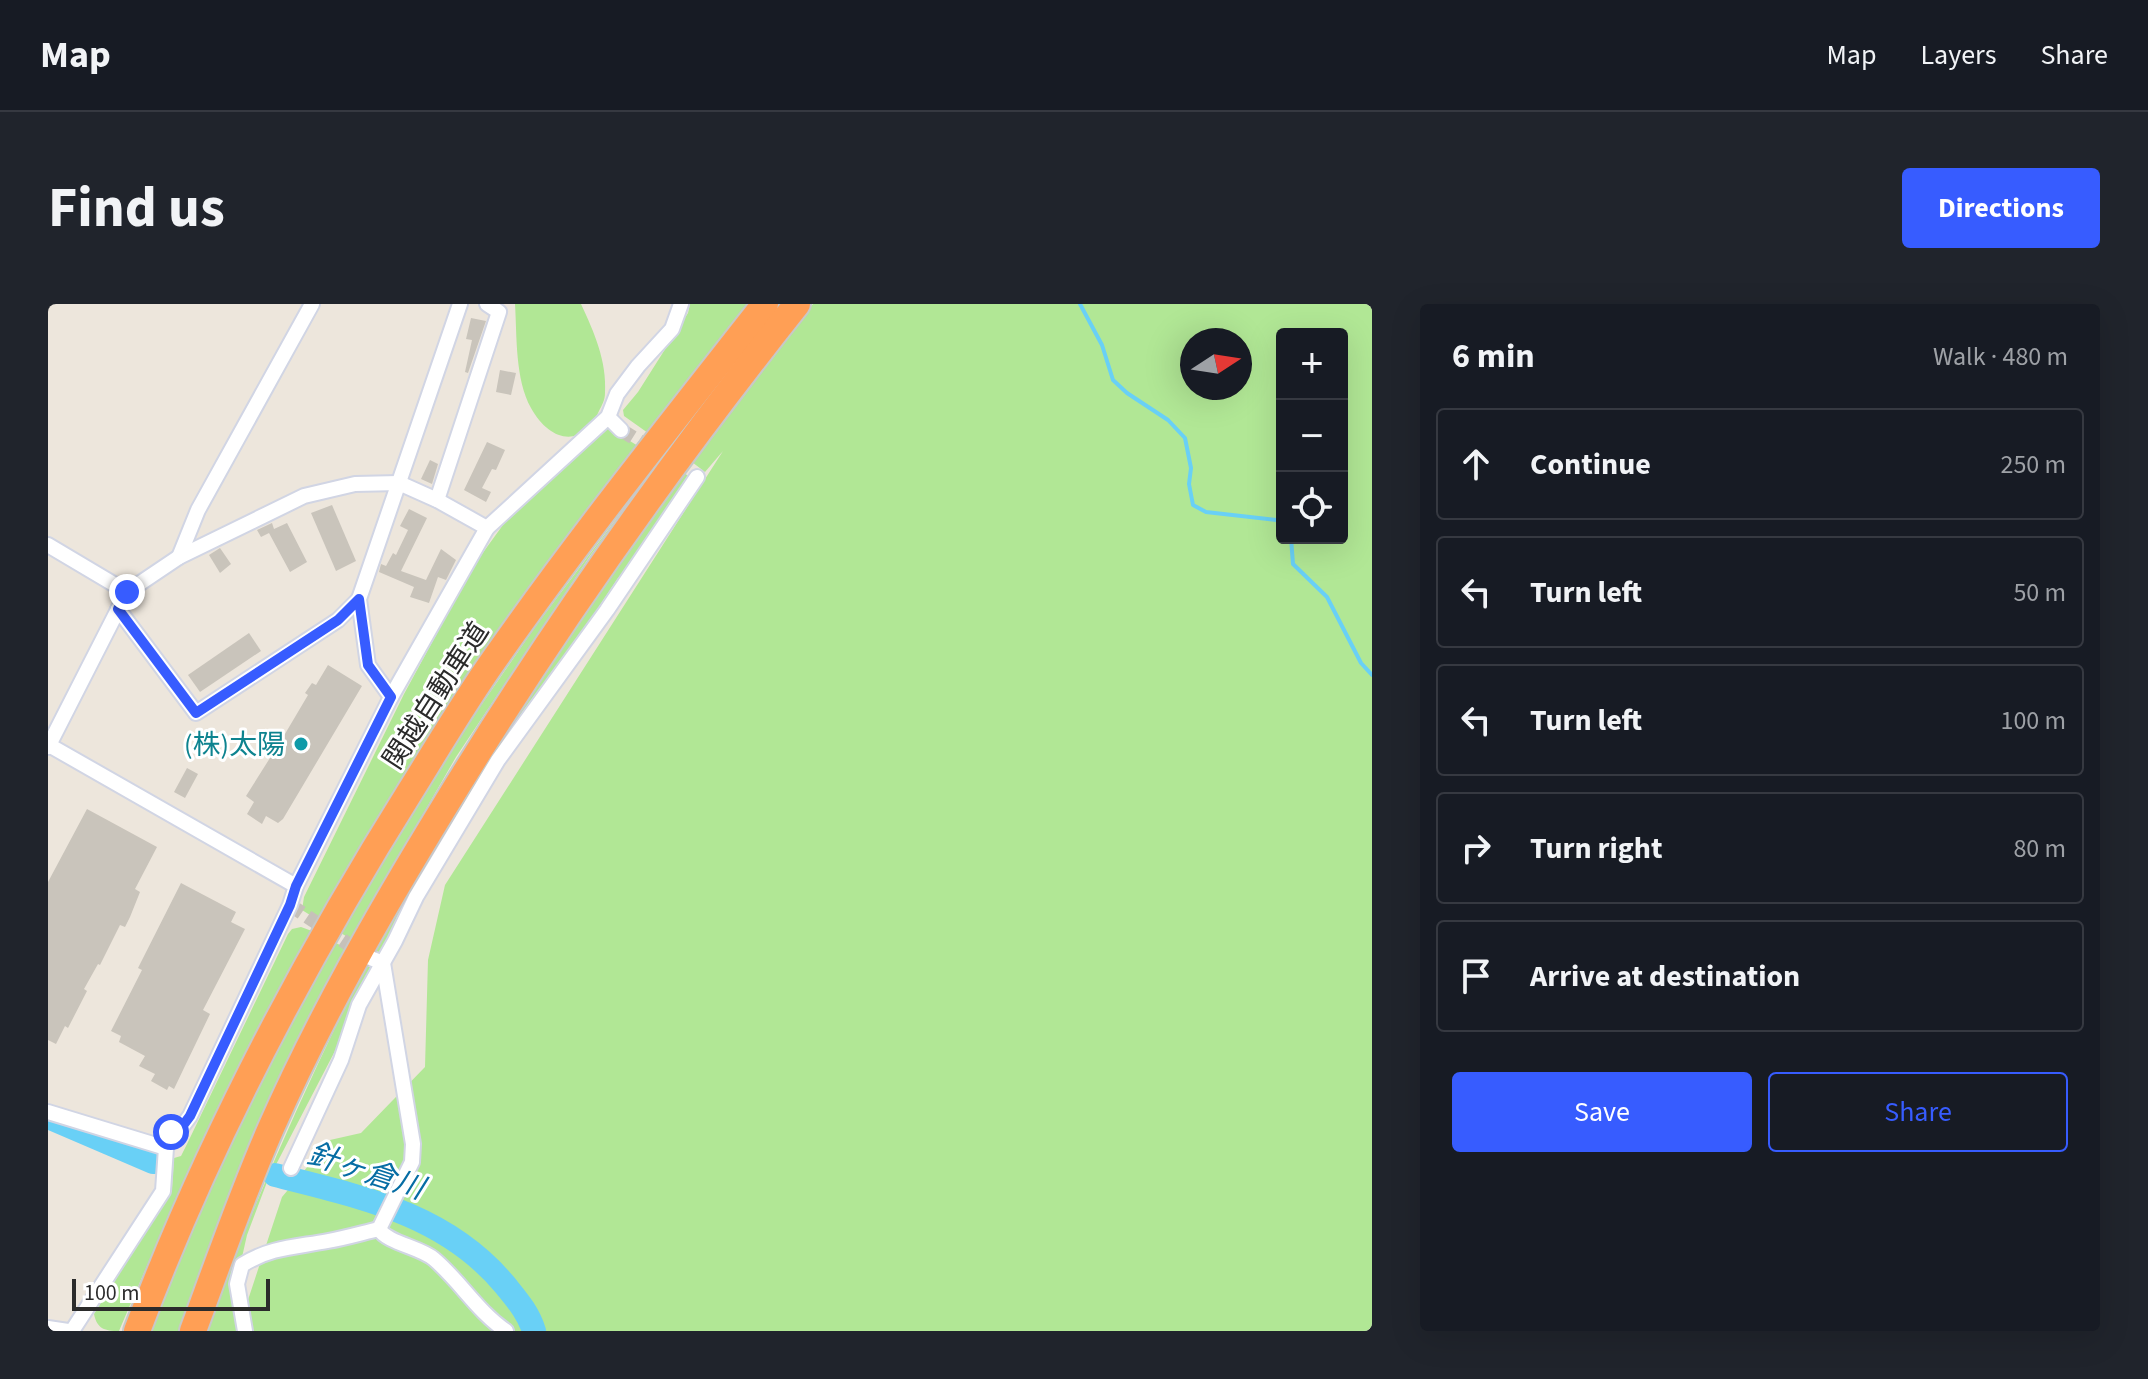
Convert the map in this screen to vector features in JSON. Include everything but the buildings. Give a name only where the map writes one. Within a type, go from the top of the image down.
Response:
[{"type":"highway","name":"関越自動車道","points":[[137,1331],[169,1248],[238,1096],[287,998],[389,825],[496,657],[640,464],[765,304]]},
{"type":"highway","points":[[193,1331],[271,1128],[353,962],[422,843],[503,710],[593,578],[664,476],[797,304]]},
{"type":"street","points":[[179,557],[198,510],[312,304]]},
{"type":"street","points":[[118,609],[196,713],[338,620],[359,599],[460,304]]},
{"type":"street","points":[[437,500],[499,312],[487,304]]},
{"type":"street","points":[[48,1328],[70,1331],[163,1191],[166,1148],[171,1132],[181,1128],[190,1116],[290,905],[296,886],[391,697],[487,528],[608,417],[617,394],[672,329],[681,304]]},
{"type":"street","points":[[608,417],[621,430]]},
{"type":"street","points":[[291,1168],[341,1060],[359,1005],[416,897],[498,760],[607,610],[697,477]]},
{"type":"street","points":[[296,886],[48,746],[127,592],[179,557],[304,496],[355,484],[399,483],[487,528]]},
{"type":"street","points":[[48,545],[127,592]]},
{"type":"street","points":[[359,599],[368,665],[391,697]]},
{"type":"street","points":[[368,957],[383,963]]},
{"type":"street","points":[[245,1331],[237,1284],[242,1265],[259,1254],[288,1246],[326,1242],[379,1229],[412,1162],[413,1144],[383,963]]},
{"type":"street","points":[[48,1112],[166,1148]]},
{"type":"street","points":[[379,1229],[383,1235],[415,1247],[433,1259],[478,1307],[506,1331]]},
{"type":"green space","points":[[515,304],[581,304],[599,347],[605,381],[603,402],[584,432],[575,436],[556,434],[538,419],[531,408],[519,371]]},
{"type":"green space","points":[[690,304],[747,304],[648,433],[624,416],[623,410],[638,392],[688,313]]},
{"type":"green space","points":[[813,304],[1372,304],[1372,1331],[206,1331],[282,1144],[368,961],[377,970],[267,1182],[247,1235],[236,1284],[242,1318],[282,1197],[330,1140],[361,1133],[425,1067],[428,960],[445,885],[723,451],[705,472],[692,462]]},
{"type":"green space","points":[[606,426],[638,446],[431,738],[318,920],[302,910],[304,897],[404,694],[474,565],[508,518]]},
{"type":"green space","points":[[659,462],[590,556],[456,757],[351,939],[339,932],[466,727],[535,627]]},
{"type":"green space","points":[[684,473],[693,479],[637,560],[618,578],[498,759],[381,956],[374,951],[472,778],[604,581]]},
{"type":"green space","points":[[301,927],[312,931],[211,1128],[119,1331],[102,1328],[94,1314],[172,1188],[174,1158],[181,1156],[288,934],[292,929]]},
{"type":"green space","points":[[334,942],[346,948],[215,1234],[180,1331],[151,1331],[225,1151]]},
{"type":"waterway","points":[[1080,304],[1102,345],[1113,380],[1168,420],[1185,438],[1191,468],[1189,484],[1193,505],[1206,512],[1276,520]]},
{"type":"waterway","points":[[1291,544],[1293,564],[1327,597],[1361,663],[1372,675]]},
{"type":"waterway","name":"針ヶ倉川","points":[[48,1117],[153,1162]]},
{"type":"waterway","name":"針ヶ倉川","points":[[275,1175],[369,1200],[428,1224],[456,1241],[505,1285],[525,1312],[534,1331]]},
{"type":"tunnel","points":[[621,430],[655,451]]},
{"type":"tunnel","points":[[290,905],[363,954]]},
{"type":"place","name":"(株)太陽","points":[[301,744]]},
{"type":"route","points":[[127,592],[118,609],[196,713],[338,620],[359,599],[368,665],[391,697],[296,886],[290,905],[190,1116],[181,1128],[171,1132]]}]
